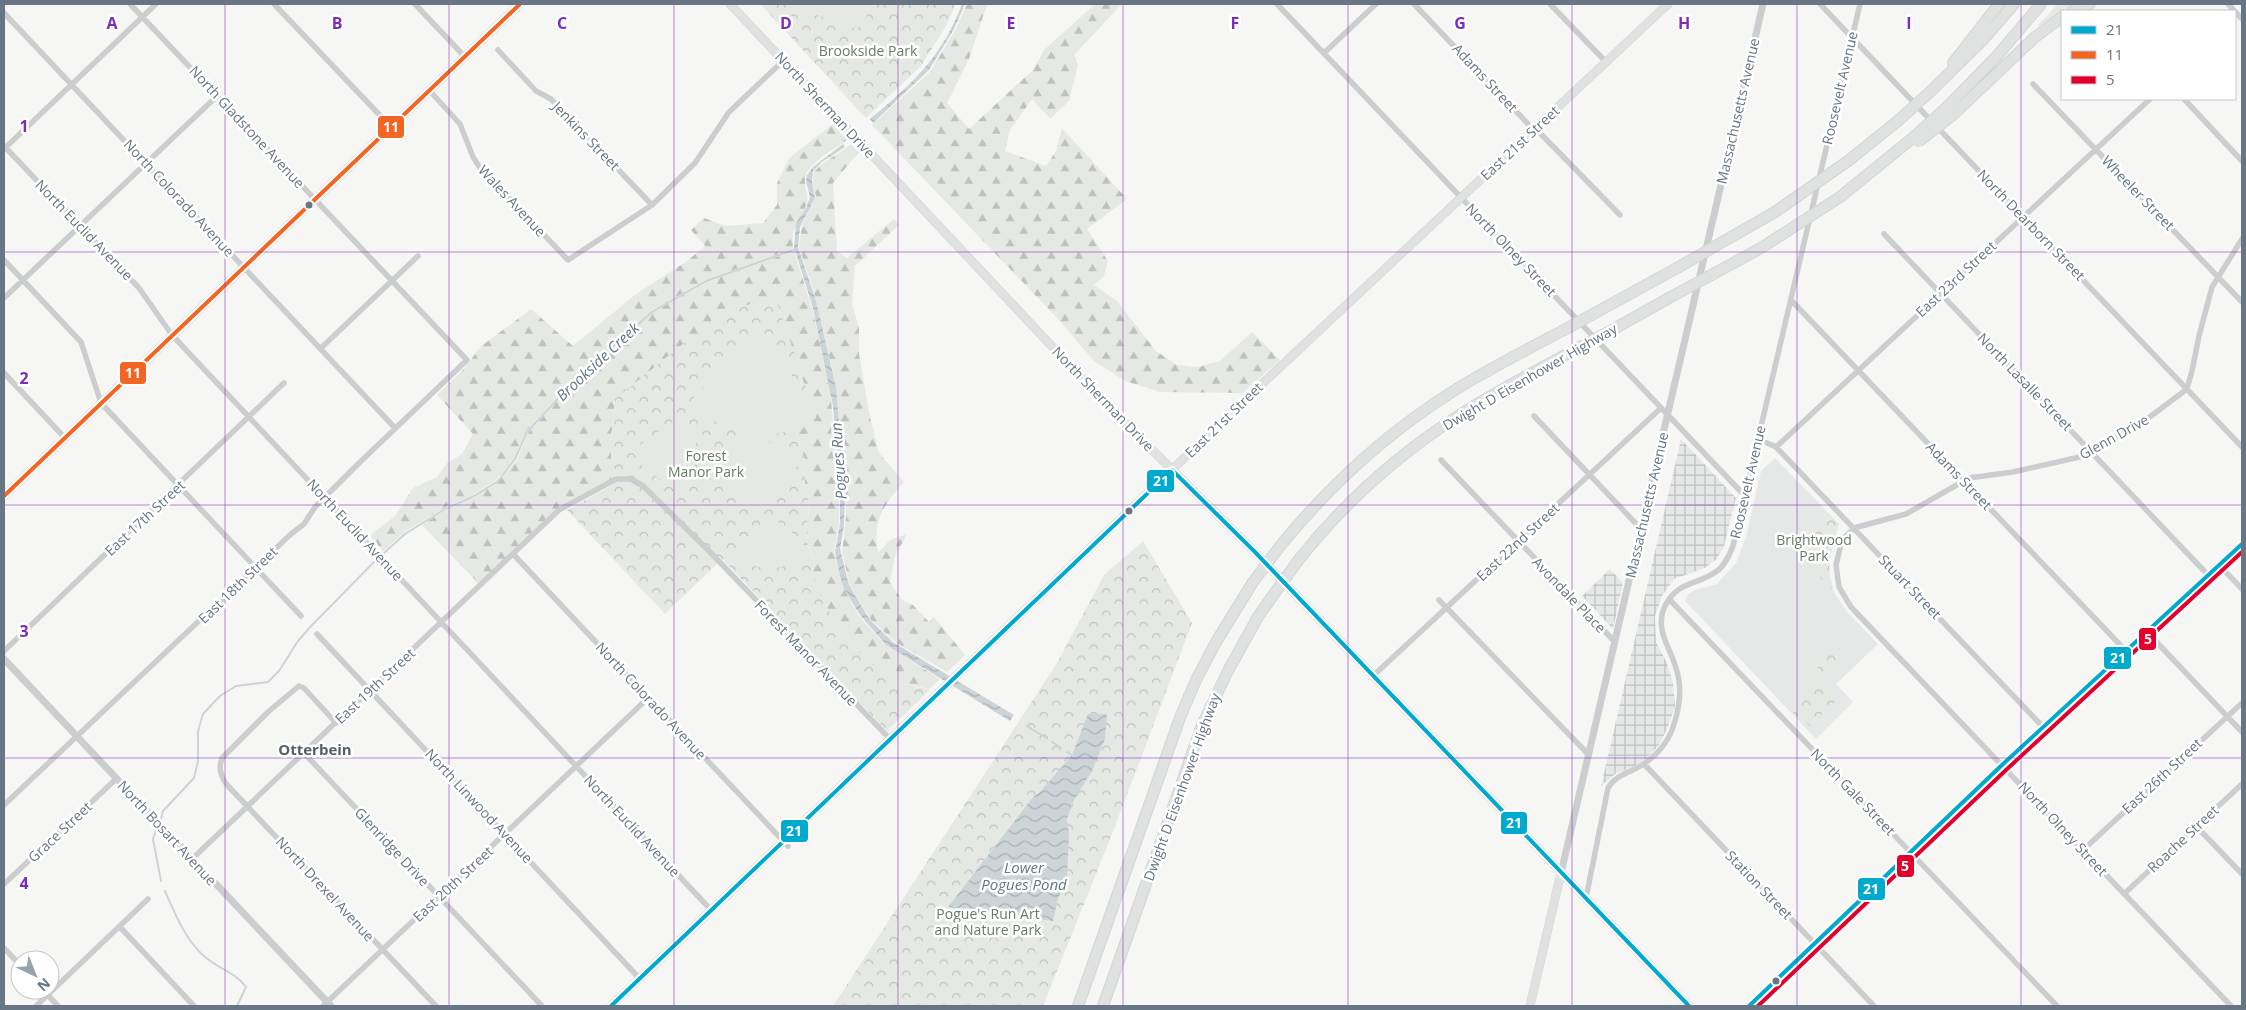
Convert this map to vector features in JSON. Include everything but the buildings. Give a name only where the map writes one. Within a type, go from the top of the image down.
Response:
[{"type":"highway","points":[[1930,91],[1998,4]]},
{"type":"highway","name":"Dwight D Eisenhower Highway","points":[[1078,1006],[1181,715],[1196,680],[1216,642],[1253,582],[1319,500],[1391,435],[1453,391],[1775,212],[1848,162],[1899,120],[1930,91],[1982,41],[2014,4]]},
{"type":"highway","name":"Dwight D Eisenhower Highway","points":[[1103,1006],[1202,725],[1229,669],[1260,615],[1297,562],[1323,531],[1355,498],[1417,445],[1468,410],[1761,248],[1840,197],[1951,111],[2041,4]]},
{"type":"highway","points":[[2075,10],[2090,4]]},
{"type":"highway","points":[[1951,111],[2038,35],[2061,18]]},
{"type":"main road","points":[[4,496],[520,4]]},
{"type":"main road","name":"North Sherman Drive","points":[[730,4],[1110,408],[1248,546],[1689,1006]]},
{"type":"main road","name":"East 21st Street","points":[[611,1006],[712,910],[786,844],[890,739],[1172,470],[1668,4]]},
{"type":"main road","name":"Massachusetts Avenue","points":[[1530,1006],[1561,873]]},
{"type":"street","name":"North Gladstone Avenue","points":[[130,4],[466,360]]},
{"type":"street","points":[[4,147],[156,4]]},
{"type":"street","points":[[274,4],[391,127]]},
{"type":"street","points":[[415,4],[465,57]]},
{"type":"street","name":"North Olney Street","points":[[1277,4],[1745,496]]},
{"type":"street","points":[[1324,53],[1376,4]]},
{"type":"street","name":"Adams Street","points":[[1414,4],[1620,215]]},
{"type":"street","points":[[1550,4],[1606,62]]},
{"type":"street","name":"Massachusetts Avenue","points":[[1561,873],[1763,4]]},
{"type":"street","name":"North Dearborn Street","points":[[1820,4],[2242,447]]},
{"type":"street","name":"Roosevelt Avenue","points":[[1669,599],[1679,588],[1712,574],[1724,564],[1733,546],[1860,4]]},
{"type":"street","name":"North Colorado Avenue","points":[[4,12],[395,428]]},
{"type":"street","name":"Jenkins Street","points":[[498,50],[536,91],[551,99],[652,205]]},
{"type":"street","points":[[652,205],[695,163],[733,108],[783,61]]},
{"type":"street","name":"Wheeler Street","points":[[2033,84],[2242,302]]},
{"type":"street","name":"Wales Avenue","points":[[429,90],[460,124],[473,157],[480,168],[568,260],[652,205]]},
{"type":"street","points":[[4,298],[217,96]]},
{"type":"street","name":"East 23rd Street","points":[[1776,447],[2149,100]]},
{"type":"street","points":[[2185,100],[2242,161]]},
{"type":"street","name":"North Euclid Avenue","points":[[4,147],[139,288],[172,335],[249,418],[712,910]]},
{"type":"street","name":"North Lasalle Street","points":[[1884,234],[2208,575]]},
{"type":"street","points":[[2187,388],[2208,301],[2218,277],[2242,239]]},
{"type":"street","points":[[321,348],[418,256]]},
{"type":"street","points":[[4,260],[82,342],[101,403],[301,616]]},
{"type":"street","name":"Adams Street","points":[[1791,300],[2126,651]]},
{"type":"street","name":"East 18th Street","points":[[4,805],[291,534],[304,524],[325,498],[466,360]]},
{"type":"street","points":[[4,373],[65,438]]},
{"type":"street","name":"East 17th Street","points":[[4,651],[284,383]]},
{"type":"street","name":"Glenn Drive","points":[[1854,528],[1906,514],[1963,480],[2075,458],[2092,452],[2143,422],[2187,388]]},
{"type":"street","name":"East 22nd Street","points":[[1373,676],[1661,408]]},
{"type":"street","points":[[1534,416],[1641,529]]},
{"type":"street","points":[[1758,439],[1776,447]]},
{"type":"street","name":"Stuart Street","points":[[1776,447],[2043,727]]},
{"type":"street","name":"Avondale Place","points":[[1441,460],[1615,642]]},
{"type":"street","name":"Forest Manor Avenue","points":[[514,554],[559,510],[614,480],[626,478],[642,486],[722,565],[890,739]]},
{"type":"street","name":"North Olney Street","points":[[1854,528],[1842,540],[1836,565],[1839,587],[1846,601],[2231,1006]]},
{"type":"street","points":[[1749,1006],[2002,765],[2242,544]]},
{"type":"street","name":"North Colorado Avenue","points":[[514,554],[786,844]]},
{"type":"street","name":"East 19th Street","points":[[192,859],[514,554]]},
{"type":"street","points":[[2219,565],[2242,589]]},
{"type":"street","points":[[1586,898],[1610,785],[1620,776],[1644,764],[1659,751],[1667,740],[1677,713],[1679,679],[1663,637],[1661,626],[1663,611],[1669,599]]},
{"type":"street","name":"North Gale Street","points":[[1669,599],[2057,1006]]},
{"type":"street","points":[[1439,600],[1589,755]]},
{"type":"street","points":[[2147,632],[2242,732]]},
{"type":"street","name":"North Linwood Avenue","points":[[317,634],[640,979]]},
{"type":"street","name":"North Bosart Avenue","points":[[4,659],[327,1005]]},
{"type":"street","name":"North Drexel Avenue","points":[[336,723],[304,688],[299,686],[222,758],[220,768],[228,786],[436,1006]]},
{"type":"street","name":"East 20th Street","points":[[327,1005],[648,698]]},
{"type":"street","name":"East 26th Street","points":[[2082,850],[2242,702]]},
{"type":"street","name":"Glenridge Drive","points":[[304,753],[542,1006]]},
{"type":"street","name":"Station Street","points":[[1644,764],[1874,1006]]},
{"type":"street","name":"Grace Street","points":[[4,884],[116,779]]},
{"type":"street","name":"Roache Street","points":[[2124,894],[2242,784]]},
{"type":"street","points":[[2196,827],[2242,874]]},
{"type":"street","points":[[60,984],[148,899]]},
{"type":"street","points":[[120,927],[194,1006]]},
{"type":"shaded area","points":[[1681,439],[1736,498],[1724,546],[1717,559],[1705,568],[1674,579],[1662,596],[1655,616],[1656,642],[1667,663],[1673,683],[1675,706],[1668,727],[1659,745],[1648,757],[1631,768],[1615,774],[1601,786]]},
{"type":"shaded area","points":[[1775,458],[1839,524],[1830,558],[1830,575],[1834,592],[1847,612],[1878,644],[1836,684],[1853,702],[1816,739],[1685,601],[1688,594],[1695,590],[1717,584],[1736,563],[1746,537],[1761,471]]},
{"type":"shaded area","points":[[1610,569],[1623,583],[1613,629],[1582,596]]},
{"type":"green space","name":"Brookside Park","points":[[760,4],[956,4],[946,26],[921,66],[866,118]]},
{"type":"green space","points":[[800,4],[868,4],[865,18],[856,29],[802,10]]},
{"type":"green space","points":[[967,4],[989,4],[985,10],[969,59],[947,103],[969,129],[1033,70],[1044,50],[1095,4],[1122,4],[1074,55],[1078,65],[1069,101],[1050,119],[1032,99],[1010,130],[1005,151],[1046,166],[1056,151],[1062,128],[1127,199],[1087,229],[1108,261],[1104,276],[1094,285],[1117,301],[1156,351],[1177,365],[1198,367],[1220,361],[1252,332],[1280,360],[1242,393],[1160,392],[1125,381],[1094,361],[1058,319],[872,125],[930,72],[957,27]]},
{"type":"green space","points":[[2058,4],[2076,4],[2066,10],[2061,10],[2061,13],[2038,25]]},
{"type":"green space","points":[[833,124],[847,140],[816,162],[807,173],[805,183],[807,201],[794,229],[793,249],[705,280],[651,312],[576,377],[526,431],[514,459],[496,480],[471,496],[449,505],[406,531],[383,551],[370,535],[395,516],[413,488],[437,477],[447,463],[462,454],[473,434],[437,395],[465,368],[480,347],[531,309],[573,346],[636,294],[687,261],[705,246],[691,230],[704,218],[726,226],[763,223],[777,205],[777,183],[789,158]]},
{"type":"green space","points":[[851,144],[859,152],[833,183],[837,251],[847,258],[894,219],[899,225],[855,266],[852,303],[859,328],[859,354],[870,417],[879,453],[904,482],[885,506],[878,522],[878,553],[890,540],[907,534],[895,556],[890,582],[902,600],[913,605],[929,622],[934,617],[965,655],[947,672],[897,643],[871,620],[850,586],[842,552],[846,518],[846,488],[835,380],[813,289],[799,247],[802,225],[816,196],[813,186],[814,172]]},
{"type":"green space","points":[[794,251],[813,311],[830,389],[839,489],[839,523],[834,552],[844,589],[859,616],[885,645],[940,679],[929,689],[902,683],[877,669],[848,643],[822,599],[812,571],[815,560],[806,541],[809,504],[804,478],[806,464],[797,432],[615,399],[611,439],[611,480],[562,505],[479,584],[422,525],[498,482],[517,460],[528,433],[578,378],[652,313],[705,282]]},
{"type":"green space","name":"Forest Manor Park","points":[[775,296],[816,418],[797,432],[806,464],[804,478],[809,504],[806,541],[815,561],[812,571],[822,599],[848,643],[877,669],[902,683],[930,690],[887,731],[722,559],[665,614],[567,510],[611,486],[611,439],[615,399],[720,314]]},
{"type":"green space","points":[[756,334],[769,335],[815,417],[798,427],[781,433],[750,435],[735,431],[720,424],[690,402],[741,346]]},
{"type":"green space","points":[[682,415],[694,438],[697,455],[692,472],[680,494],[643,467],[634,454],[634,449]]},
{"type":"green space","points":[[760,439],[775,444],[799,464],[765,504],[752,512],[742,504],[721,480],[709,464],[709,461],[720,451],[732,444]]},
{"type":"green space","name":"Brightwood Park","points":[[1828,513],[1839,524],[1829,565],[1832,590],[1793,548],[1793,545]]},
{"type":"green space","points":[[769,515],[799,538],[809,552],[800,559],[775,568],[758,567],[738,560],[755,530]]},
{"type":"green space","name":"Pogue's Run Art and Nature Park","points":[[1143,541],[1192,623],[1114,829],[1043,1006],[833,1006],[1057,663],[1104,575]]},
{"type":"green space","points":[[1838,646],[1843,651],[1841,653],[1840,667],[1828,679],[1816,666]]},
{"type":"green space","points":[[1816,666],[1827,677],[1806,697],[1796,686]]},
{"type":"green space","points":[[1822,684],[1837,700],[1810,726],[1802,719],[1795,717],[1793,712]]},
{"type":"water","points":[[962,4],[965,4],[954,29],[929,70],[873,123],[870,119],[912,81],[935,54],[954,23]]},
{"type":"water","points":[[843,144],[845,147],[822,162],[813,171],[812,182],[815,198],[800,227],[798,247],[816,301],[836,387],[845,491],[844,526],[840,549],[849,585],[870,620],[893,642],[1014,715],[1010,721],[886,645],[860,615],[844,589],[840,576],[835,552],[840,523],[840,490],[833,406],[813,308],[794,247],[796,223],[806,208],[810,197],[806,181],[807,175],[813,167]]},
{"type":"water","name":"Lower Pogues Pond","points":[[1088,714],[1107,714],[1105,739],[1092,771],[1074,800],[1067,819],[1069,834],[1067,877],[1058,899],[1053,921],[948,907],[1033,797],[1040,792],[1072,755]]},
{"type":"waterway","name":"Brookside Creek","points":[[384,553],[405,534],[445,509],[474,496],[498,481],[515,459],[527,432],[577,378],[652,312],[706,281],[796,249]]},
{"type":"waterway","name":"Brookside Creek","points":[[161,819],[163,811],[194,778],[198,761],[198,731],[203,714],[220,696],[236,686],[268,682],[279,671],[298,641],[312,625],[376,560]]},
{"type":"waterway","name":"Pogues Run","points":[[1027,726],[1046,738]]},
{"type":"waterway","name":"Pogues Run","points":[[1052,742],[1061,748]]},
{"type":"waterway","name":"Pogues Run","points":[[1067,752],[1072,755]]},
{"type":"waterway","name":"Brookside Creek","points":[[156,830],[153,839],[161,881]]},
{"type":"waterway","name":"Brookside Creek","points":[[165,891],[182,927],[198,951],[210,961],[232,974],[246,987],[237,1006]]},
{"type":"transit line","name":"11","points":[[4,496],[520,4]]},
{"type":"transit line","name":"21","points":[[611,1006],[1172,470],[1254,551],[1689,1006]]},
{"type":"transit line","name":"21","points":[[1749,1006],[2002,765],[2242,544]]},
{"type":"transit line","name":"5","points":[[1758,1006],[2006,770],[2242,552]]},
{"type":"district","name":"Otterbein","points":[[315,750]]}]
